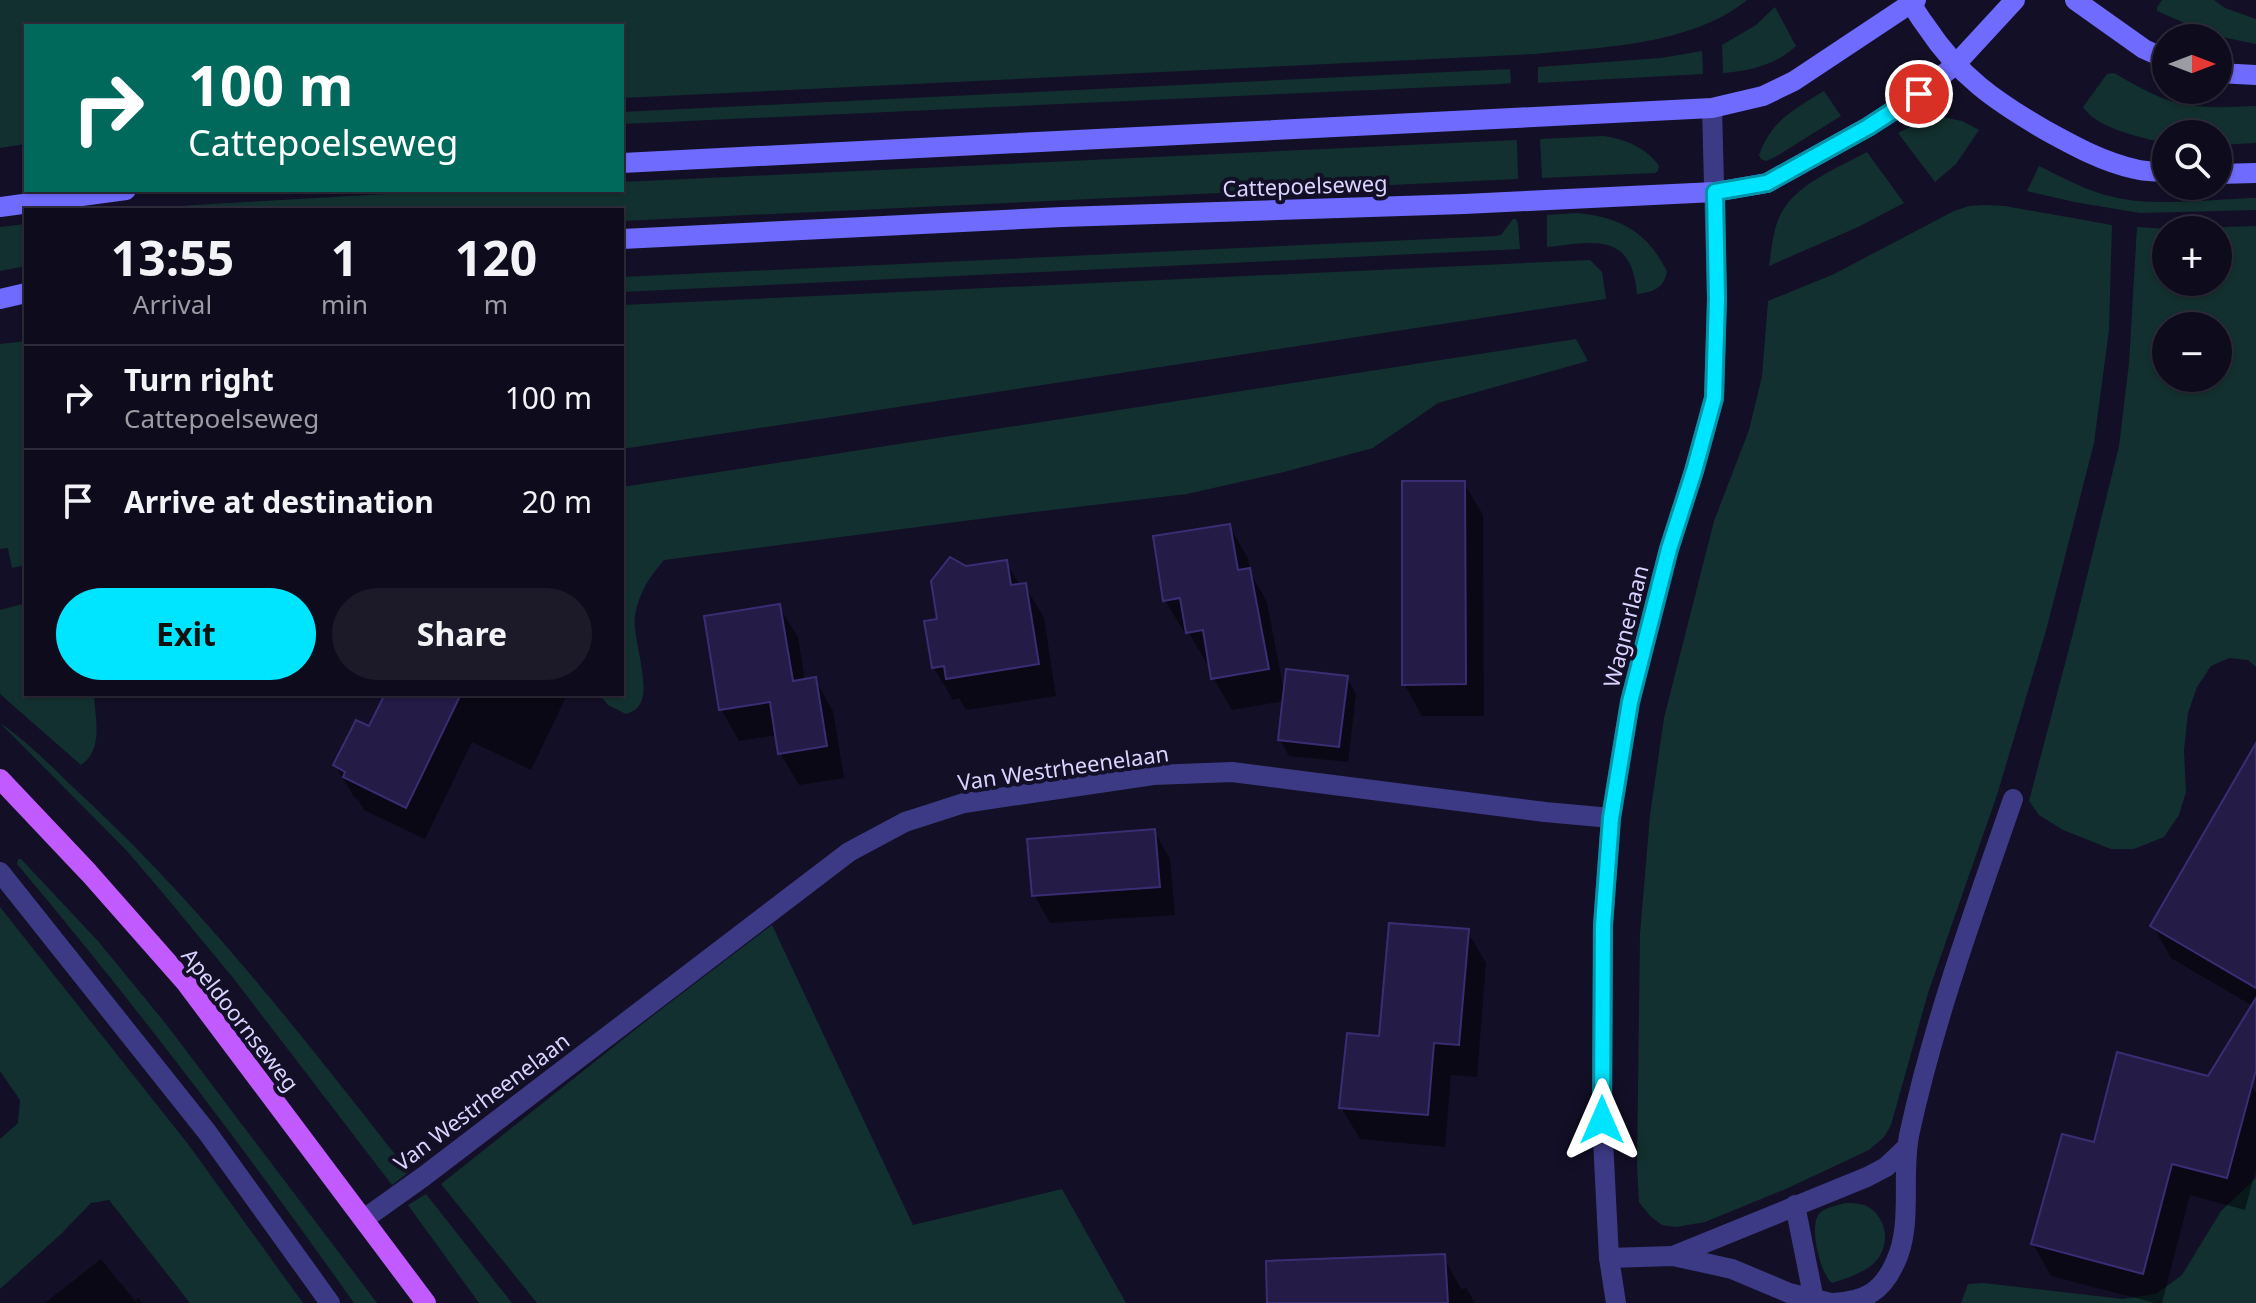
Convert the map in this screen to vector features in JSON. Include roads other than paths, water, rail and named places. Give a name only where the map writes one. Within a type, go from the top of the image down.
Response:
[{"type":"main road","name":"Apeldoornseweg","points":[[0,779],[89,873],[186,983],[426,1303]]},
{"type":"street","name":"Cattepoelseweg","points":[[624,239],[1047,218],[1715,192],[1767,183],[1868,127],[1919,94],[1955,65],[2015,0]]},
{"type":"street","points":[[2075,0],[2152,53]]},
{"type":"street","points":[[624,163],[1712,108],[1763,96],[1794,81],[1912,1],[1955,65],[1984,91],[2074,146],[2107,161],[2152,171]]},
{"type":"street","points":[[2232,74],[2256,75]]},
{"type":"street","name":"Wagnerlaan","points":[[1616,1303],[1609,1258],[1602,1120],[1603,925],[1611,818],[1630,702],[1669,549],[1714,398],[1717,299],[1712,108]]},
{"type":"street","points":[[2232,174],[2256,173]]},
{"type":"street","points":[[0,207],[111,192]]},
{"type":"street","points":[[0,299],[24,293]]},
{"type":"street","name":"Van Westrheenelaan","points":[[364,1219],[849,852],[905,822],[934,812],[964,803],[1153,775],[1232,772],[1611,818]]},
{"type":"street","points":[[1609,1258],[1673,1256],[1732,1269],[1789,1293],[1826,1302],[1849,1302],[1867,1297],[1882,1285],[1902,1247],[1906,1209],[1906,1148],[1923,1070],[1945,994],[2013,799]]},
{"type":"street","points":[[0,872],[207,1132],[330,1303]]},
{"type":"street","points":[[1673,1256],[1877,1172],[1906,1148]]},
{"type":"street","points":[[1795,1205],[1826,1302]]}]
